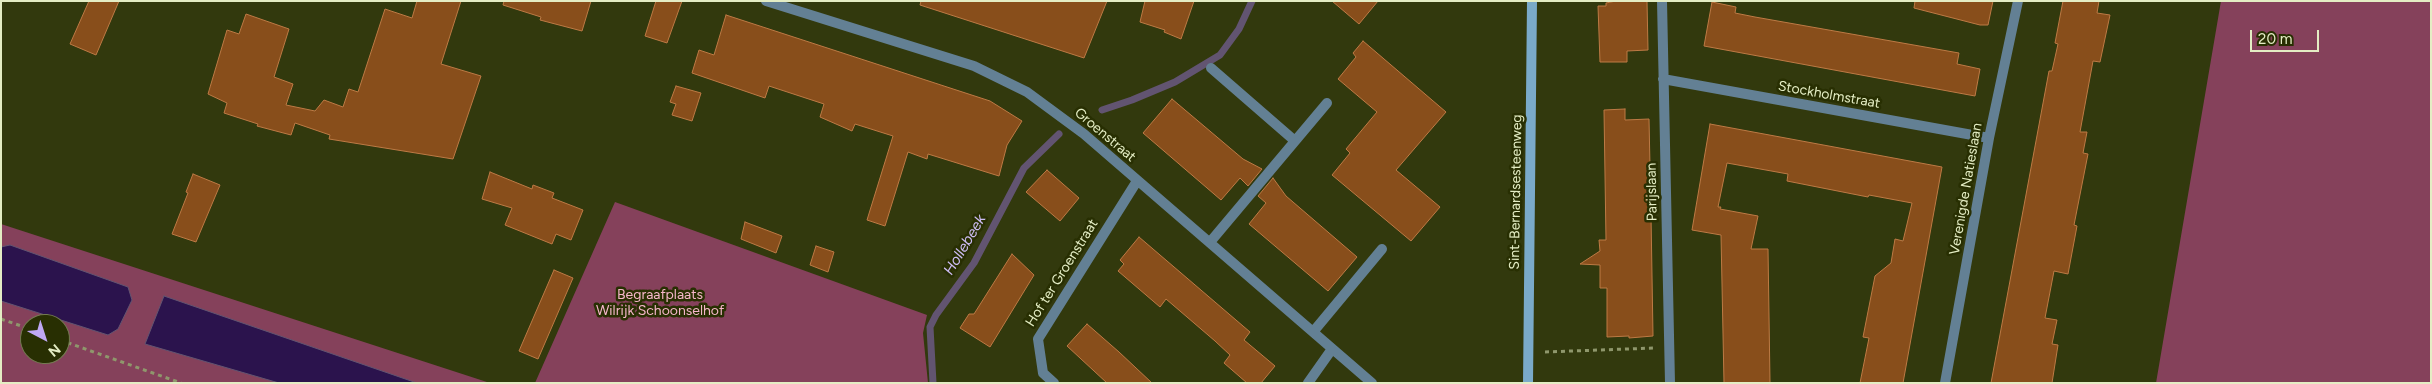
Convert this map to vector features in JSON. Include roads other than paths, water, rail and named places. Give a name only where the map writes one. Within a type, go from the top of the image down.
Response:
[{"type":"main road","name":"Sint-Bernardsesteenweg","points":[[1528,383],[1532,1]]},
{"type":"street","name":"Groenstraat","points":[[766,1],[974,66],[1027,92],[1084,134],[1137,181],[1211,241],[1372,383]]},
{"type":"street","name":"Parijslaan","points":[[1662,1],[1670,383]]},
{"type":"street","name":"Verenigde Natieslaan","points":[[1945,383],[1989,138],[2018,1]]},
{"type":"street","points":[[1211,68],[1295,141]]},
{"type":"street","name":"Stockholmstraat","points":[[1663,79],[1989,138]]},
{"type":"street","points":[[1211,241],[1327,103]]},
{"type":"street","name":"Hof ter Groenstraat","points":[[1054,383],[1043,373],[1038,339],[1137,181]]},
{"type":"street","points":[[1313,332],[1382,249]]},
{"type":"street","points":[[1308,383],[1332,349]]},
{"type":"waterway","name":"Hollebeek","points":[[1102,110],[1175,82],[1220,55],[1239,29],[1252,1]]},
{"type":"waterway","name":"Hollebeek","points":[[933,383],[930,327],[936,315],[974,263],[1024,168],[1059,134]]},
{"type":"park label","name":"Begraafplaats Wilrijk Schoonselhof","points":[[660,304]]}]
